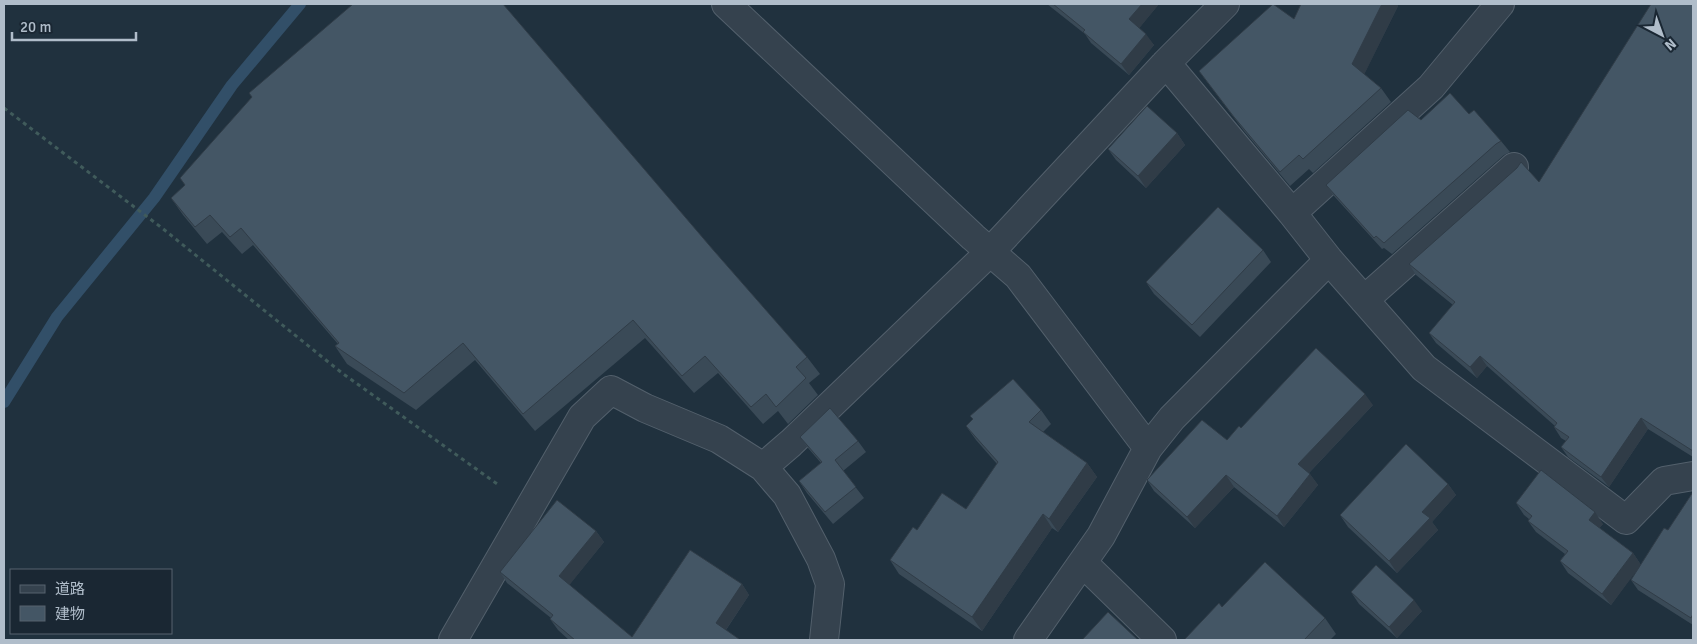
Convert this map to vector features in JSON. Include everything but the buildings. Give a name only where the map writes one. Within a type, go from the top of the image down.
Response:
[{"type":"street","points":[[726,4],[990,252],[1018,276],[1148,448]]},
{"type":"street","points":[[763,467],[798,436],[990,252],[1166,63],[1226,4]]},
{"type":"street","points":[[1292,213],[1431,87],[1500,4]]},
{"type":"street","points":[[1166,63],[1329,260],[1424,368],[1626,520],[1664,481],[1693,476]]},
{"type":"street","points":[[1364,300],[1514,167]]},
{"type":"street","points":[[1028,640],[1101,536],[1148,448],[1172,418],[1329,260]]},
{"type":"street","points":[[453,640],[582,417],[611,390],[645,408],[719,439],[763,467],[787,494],[821,560],[830,584],[824,640]]},
{"type":"street","points":[[1083,563],[1162,640]]},
{"type":"path","points":[[4,108],[114,190],[342,373],[529,507]]},
{"type":"waterway","points":[[4,402],[57,317],[154,198],[232,85],[300,4]]}]
